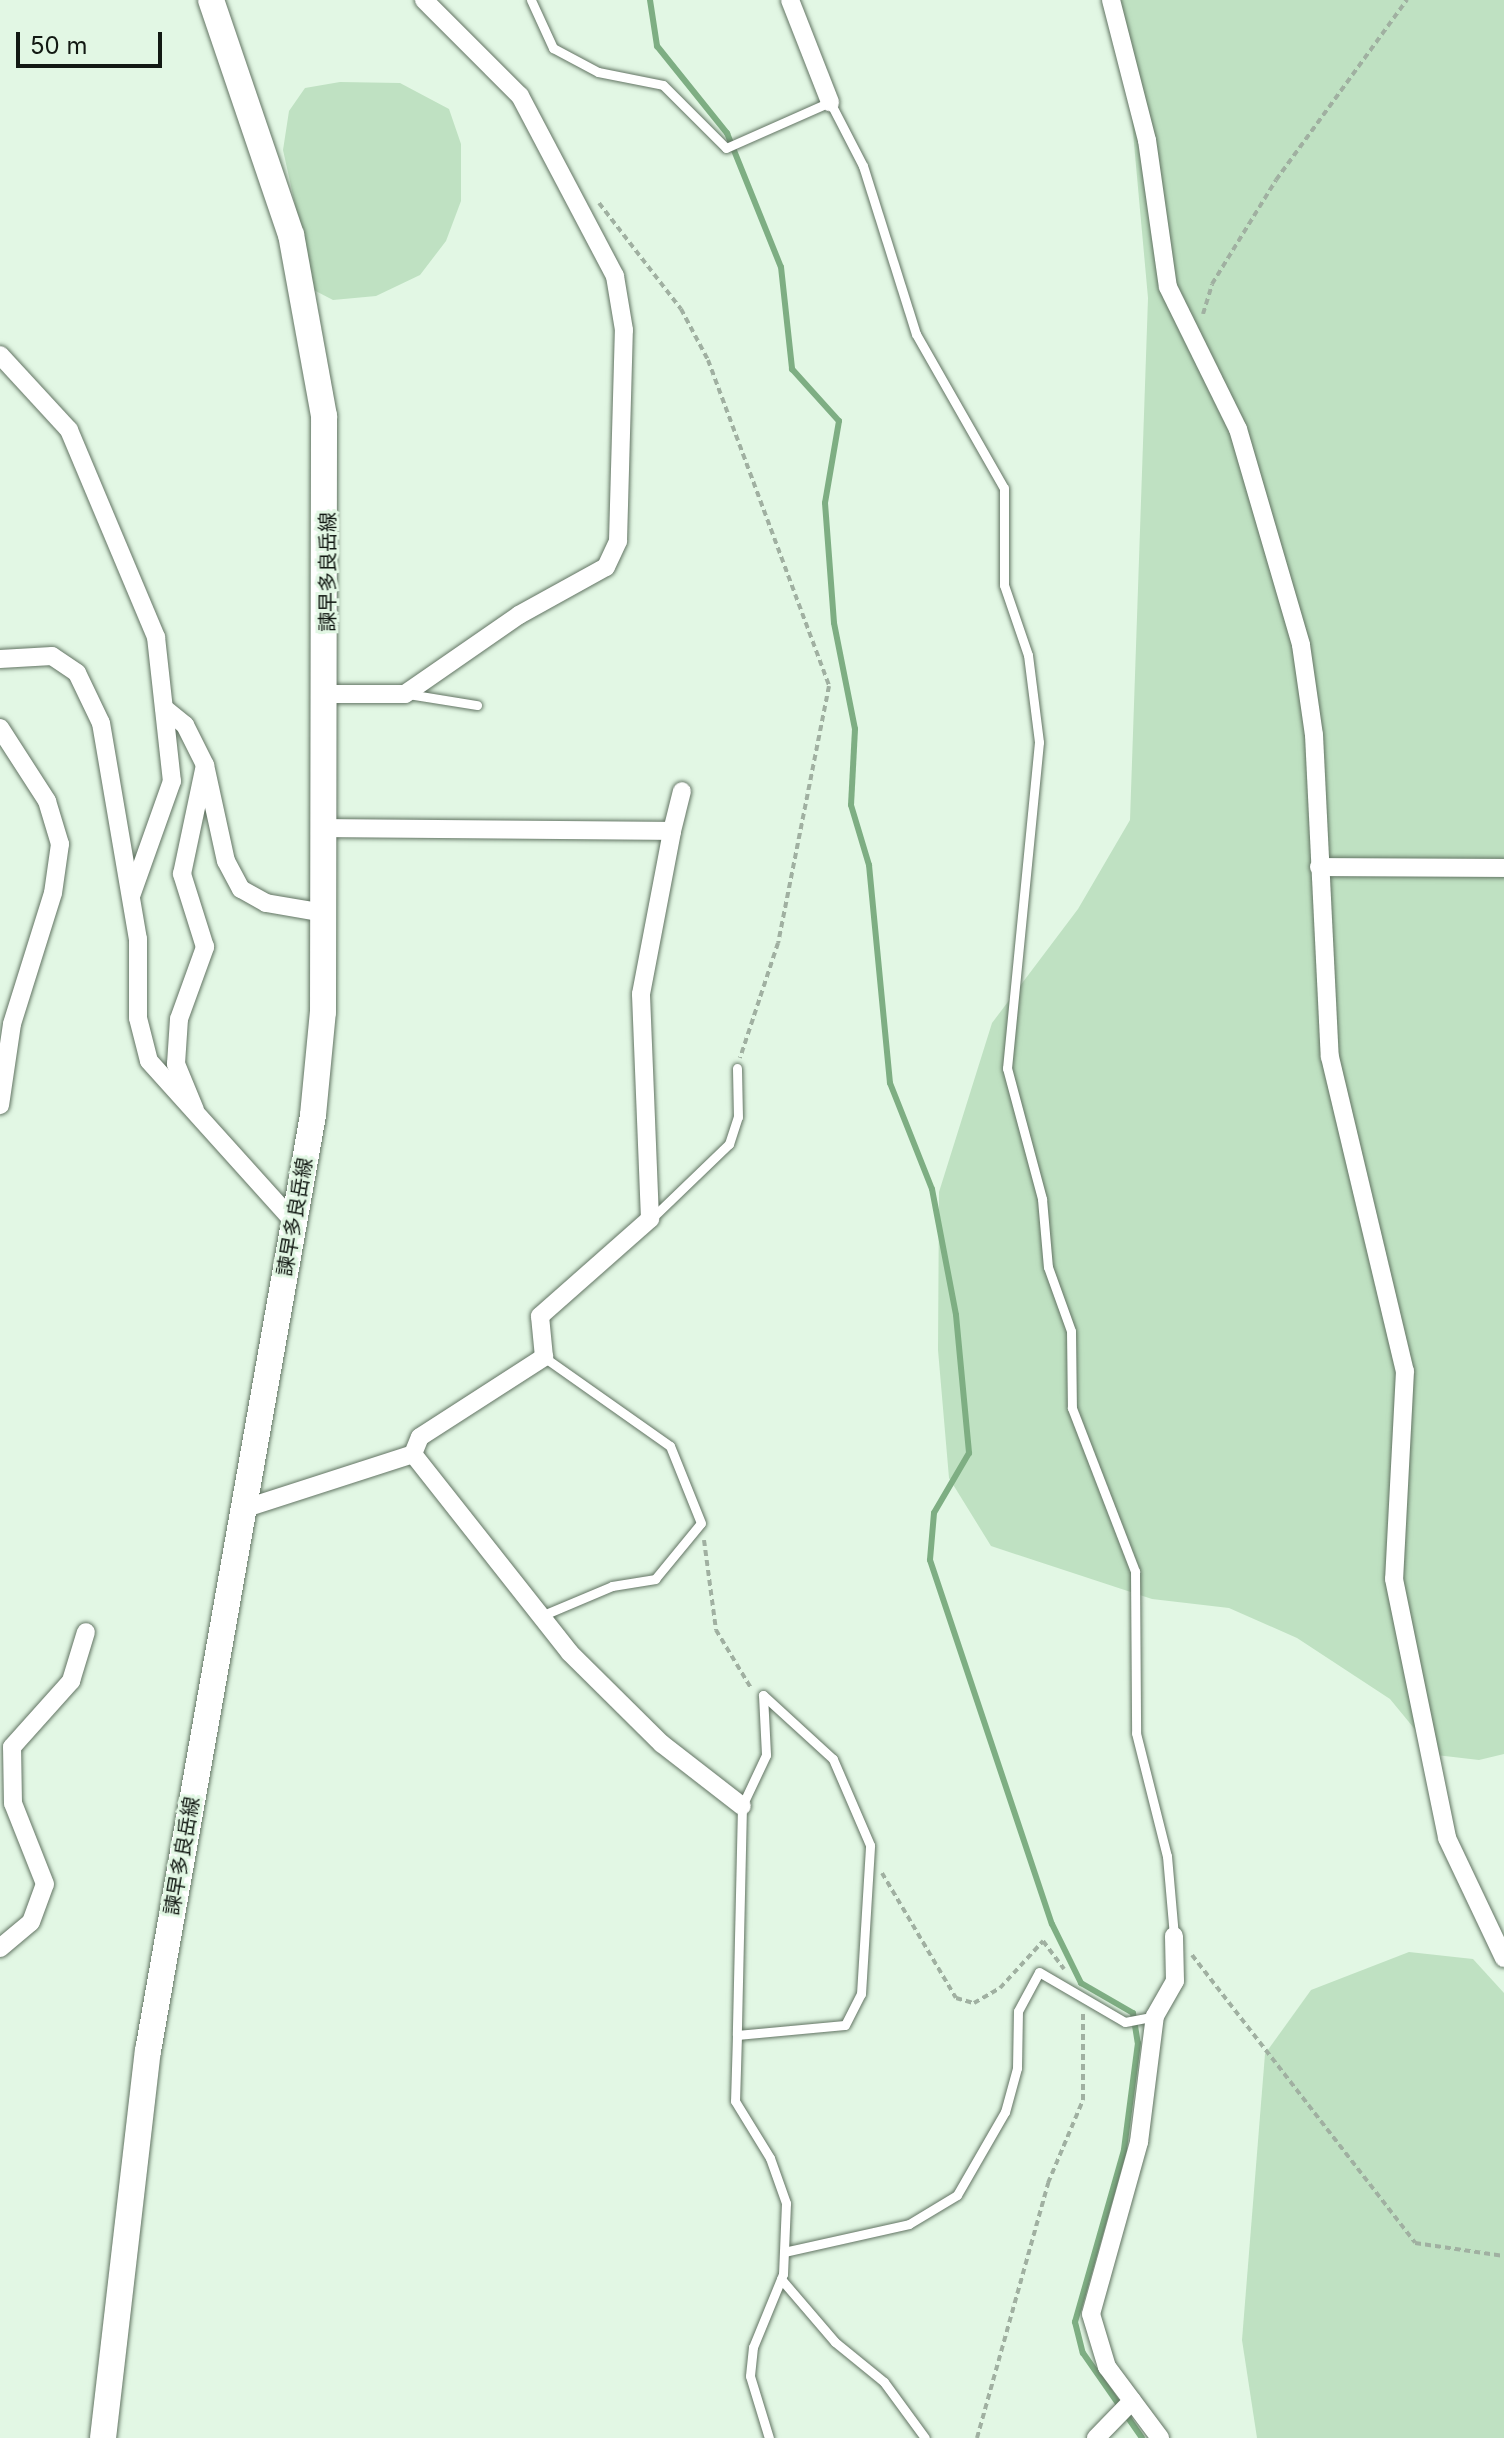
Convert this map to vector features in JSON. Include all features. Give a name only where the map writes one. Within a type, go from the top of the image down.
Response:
[{"type":"main road","name":"諫早多良岳線","points":[[103,2438],[148,2051],[294,1222],[322,1027],[328,694],[324,416],[291,235],[211,0]]},
{"type":"street","points":[[328,694],[405,694],[519,615],[606,567],[618,541],[624,330],[615,276],[520,96],[424,0]]},
{"type":"street","points":[[790,0],[830,102]]},
{"type":"street","points":[[1111,0],[1147,140],[1168,287],[1238,429],[1301,645],[1314,735],[1330,1057],[1405,1371],[1394,1579],[1447,1838],[1504,1958]]},
{"type":"street","points":[[0,355],[69,430],[156,637],[172,781],[131,897]]},
{"type":"street","points":[[0,659],[52,656],[77,673],[101,723],[131,897],[138,1018],[149,1061],[202,1127],[294,1222]]},
{"type":"street","points":[[164,708],[185,725],[205,765],[226,861],[241,889],[266,903],[325,913]]},
{"type":"street","points":[[0,728],[47,801],[60,844],[53,893],[12,1024],[0,1105]]},
{"type":"street","points":[[202,1127],[176,1064],[187,991],[205,963],[182,874],[205,765]]},
{"type":"street","points":[[243,1509],[413,1454],[420,1437],[544,1357],[540,1316],[650,1219],[641,994],[682,791]]},
{"type":"street","points":[[326,828],[672,831]]},
{"type":"street","points":[[1319,867],[1504,868]]},
{"type":"street","points":[[413,1454],[541,1616],[662,1744],[742,1806]]},
{"type":"street","points":[[0,1948],[31,1922],[45,1884],[13,1803],[12,1747],[71,1681],[86,1632]]},
{"type":"street","points":[[1160,2438],[1132,2401],[1093,2339],[1091,2314],[1139,2142],[1151,2017],[1175,1981],[1174,1936]]},
{"type":"street","points":[[1096,2438],[1112,2417],[1132,2401]]},
{"type":"lane","points":[[531,0],[553,48],[598,72],[663,85],[726,148],[744,146],[830,102],[863,166],[916,334],[1004,488],[1004,585],[1028,655],[1039,742],[1007,1068],[1042,1199],[1048,1267],[1071,1331],[1072,1408],[1135,1571],[1136,1733],[1167,1856],[1174,1936]]},
{"type":"lane","points":[[405,694],[477,705]]},
{"type":"lane","points":[[650,1219],[729,1144],[738,1117],[737,1068]]},
{"type":"lane","points":[[541,1616],[612,1586],[655,1579],[701,1523],[670,1446],[544,1357]]},
{"type":"lane","points":[[758,1695],[766,1755],[742,1806],[735,2101],[770,2158],[786,2203],[781,2279],[753,2347],[750,2376],[769,2438]]},
{"type":"lane","points":[[737,2035],[845,2025],[861,1994],[870,1845],[833,1759],[758,1695]]},
{"type":"lane","points":[[784,2252],[909,2224],[957,2195],[1005,2112],[1017,2068],[1018,2011],[1039,1972],[1125,2022],[1151,2017]]},
{"type":"lane","points":[[781,2279],[835,2342],[884,2382],[925,2438]]},
{"type":"path","points":[[1194,343],[1212,284],[1276,180],[1407,0]]},
{"type":"path","points":[[588,188],[681,309],[708,360],[829,686],[778,943],[737,1068]]},
{"type":"path","points":[[701,1523],[716,1630],[758,1695]]},
{"type":"path","points":[[896,1904],[956,1998],[974,2003],[1000,1988],[1043,1941],[1074,1991],[1087,2031],[1083,2100],[1048,2183],[977,2438]]},
{"type":"path","points":[[1214,1980],[1415,2243],[1504,2256]]},
{"type":"green space","points":[[1121,0],[1504,0],[1504,1754],[1479,1760],[1436,1755],[1390,1699],[1297,1638],[1229,1608],[1152,1599],[991,1546],[949,1478],[938,1350],[939,1192],[992,1023],[1078,909],[1130,820],[1148,298]]},
{"type":"green space","points":[[340,82],[400,83],[449,109],[461,144],[461,201],[446,241],[420,275],[376,296],[333,300],[306,286],[297,266],[295,204],[283,150],[289,111],[305,88]]},
{"type":"green space","points":[[1409,1952],[1473,1959],[1504,1993],[1504,2438],[1257,2438],[1242,2340],[1265,2054],[1311,1990]]},
{"type":"waterway","points":[[650,0],[657,46],[727,133],[781,267],[792,369],[839,421],[825,503],[834,623],[855,729],[851,805],[869,865],[890,1083],[932,1189],[956,1315],[969,1453],[934,1513],[930,1560],[1052,1924],[1081,1983],[1133,2013],[1138,2043],[1124,2150],[1075,2322],[1083,2353],[1142,2438]]}]
